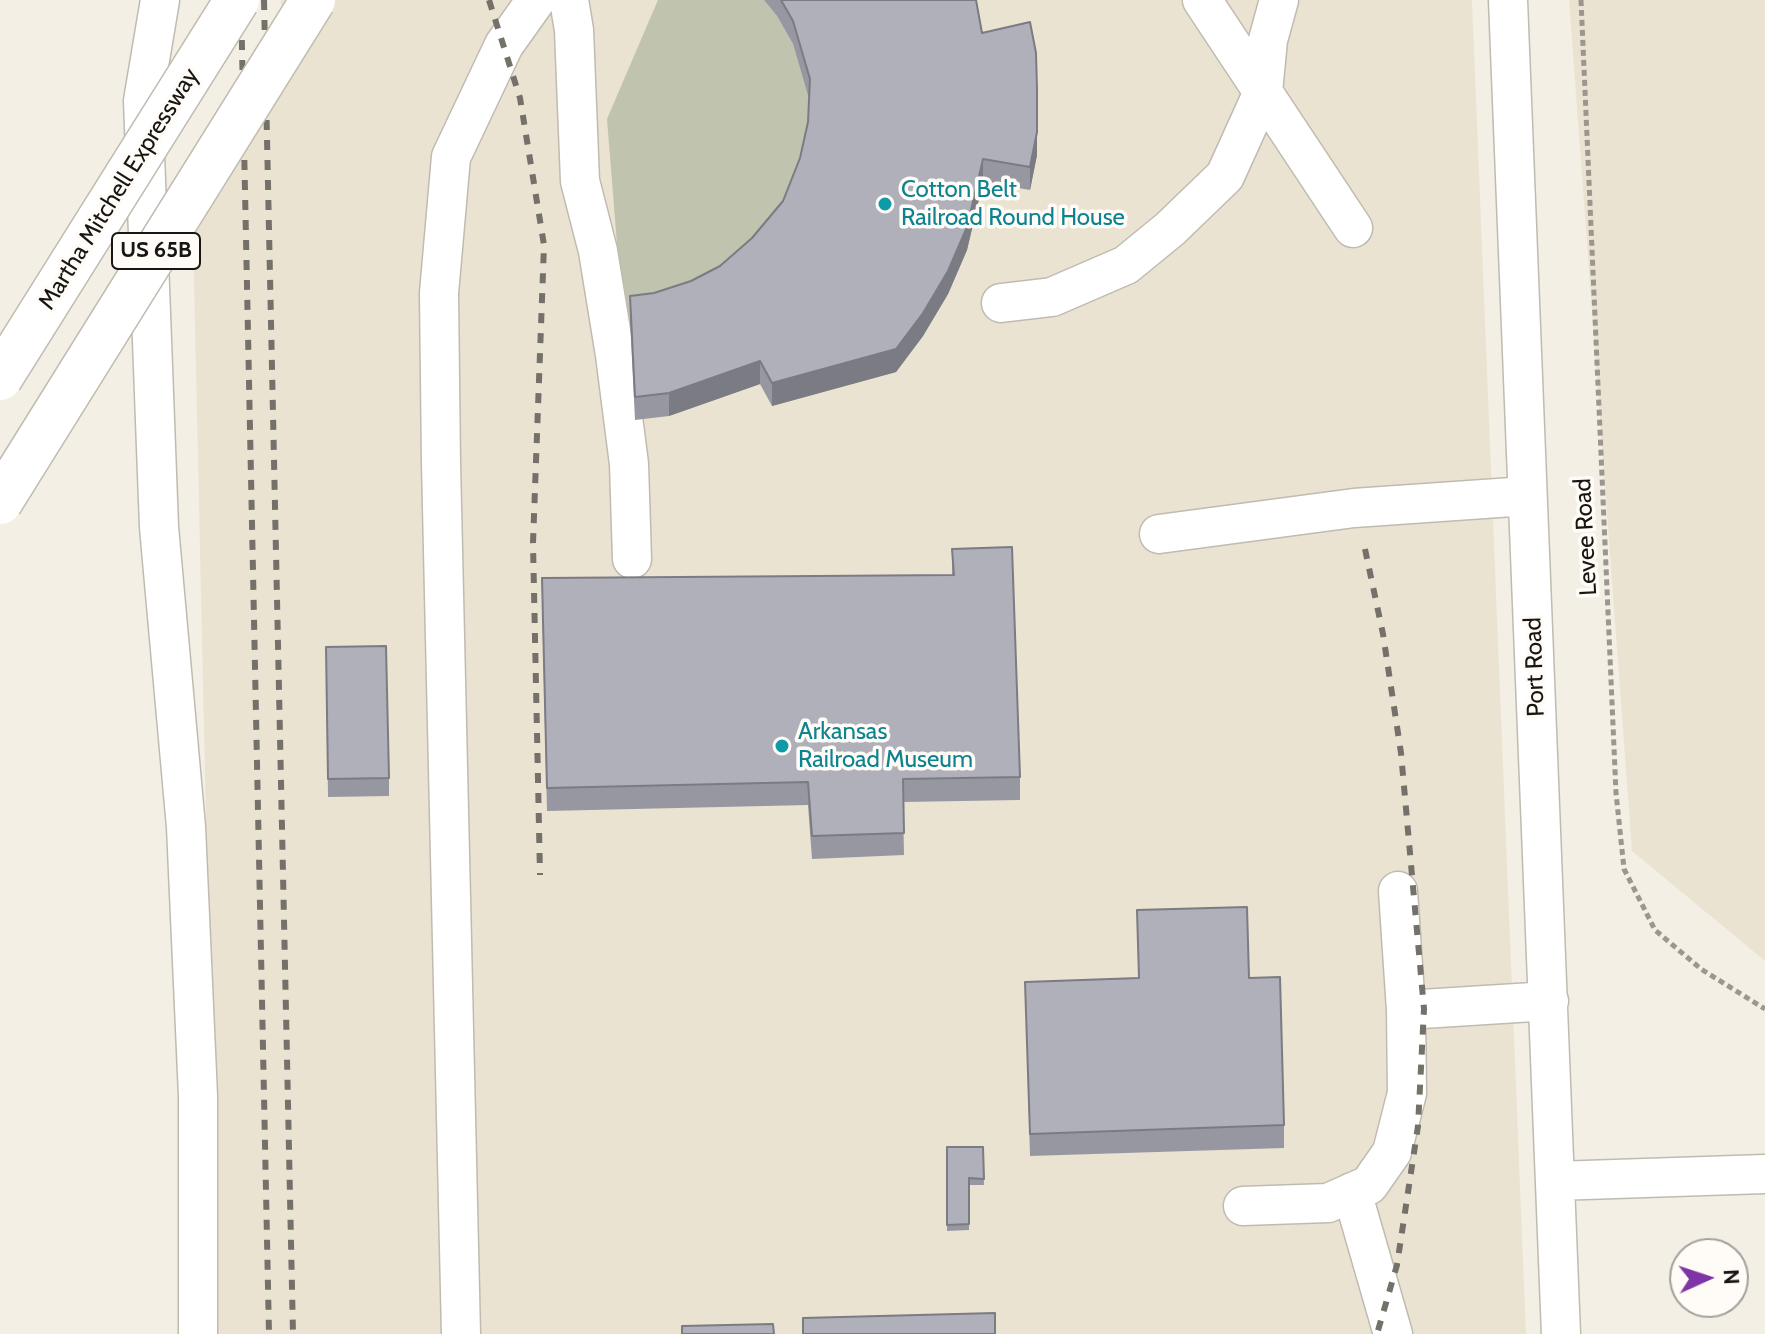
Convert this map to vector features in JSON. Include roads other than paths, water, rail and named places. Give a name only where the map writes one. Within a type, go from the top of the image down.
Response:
[{"type":"highway","name":"Martha Mitchell Expressway","points":[[0,378],[237,0]]},
{"type":"highway","name":"US 65B","points":[[0,502],[313,0]]},
{"type":"street","points":[[160,0],[143,101],[159,527],[186,827],[198,1096],[198,1334]]},
{"type":"street","points":[[461,1334],[439,293],[451,157],[504,45],[536,0]]},
{"type":"street","points":[[569,0],[574,30],[580,181],[598,251],[615,355],[629,464],[632,559]]},
{"type":"street","points":[[1202,0],[1353,228]]},
{"type":"street","points":[[1001,303],[1052,297],[1126,265],[1170,229],[1225,176],[1263,92],[1268,40],[1279,0]]},
{"type":"street","name":"Port Road","points":[[1508,0],[1561,1334]]},
{"type":"street","points":[[1159,534],[1354,508],[1527,496]]},
{"type":"street","points":[[1243,1206],[1328,1203],[1369,1185],[1392,1152],[1407,1093],[1406,1010],[1398,891]]},
{"type":"street","points":[[1406,1010],[1549,1001]]},
{"type":"street","points":[[1555,1181],[1765,1174]]},
{"type":"street","points":[[1352,1192],[1393,1334]]},
{"type":"railway","points":[[241,0],[269,1334]]},
{"type":"railway","points":[[264,0],[293,1334]]},
{"type":"railway","points":[[489,0],[520,98],[544,245],[533,543],[540,875]]},
{"type":"railway","points":[[1365,549],[1383,634],[1401,753],[1424,1009],[1418,1126],[1397,1265],[1377,1334]]},
{"type":"place","name":"Cotton Belt Railroad Round House","points":[[885,204]]},
{"type":"place","name":"Arkansas Railroad Museum","points":[[782,746]]}]
